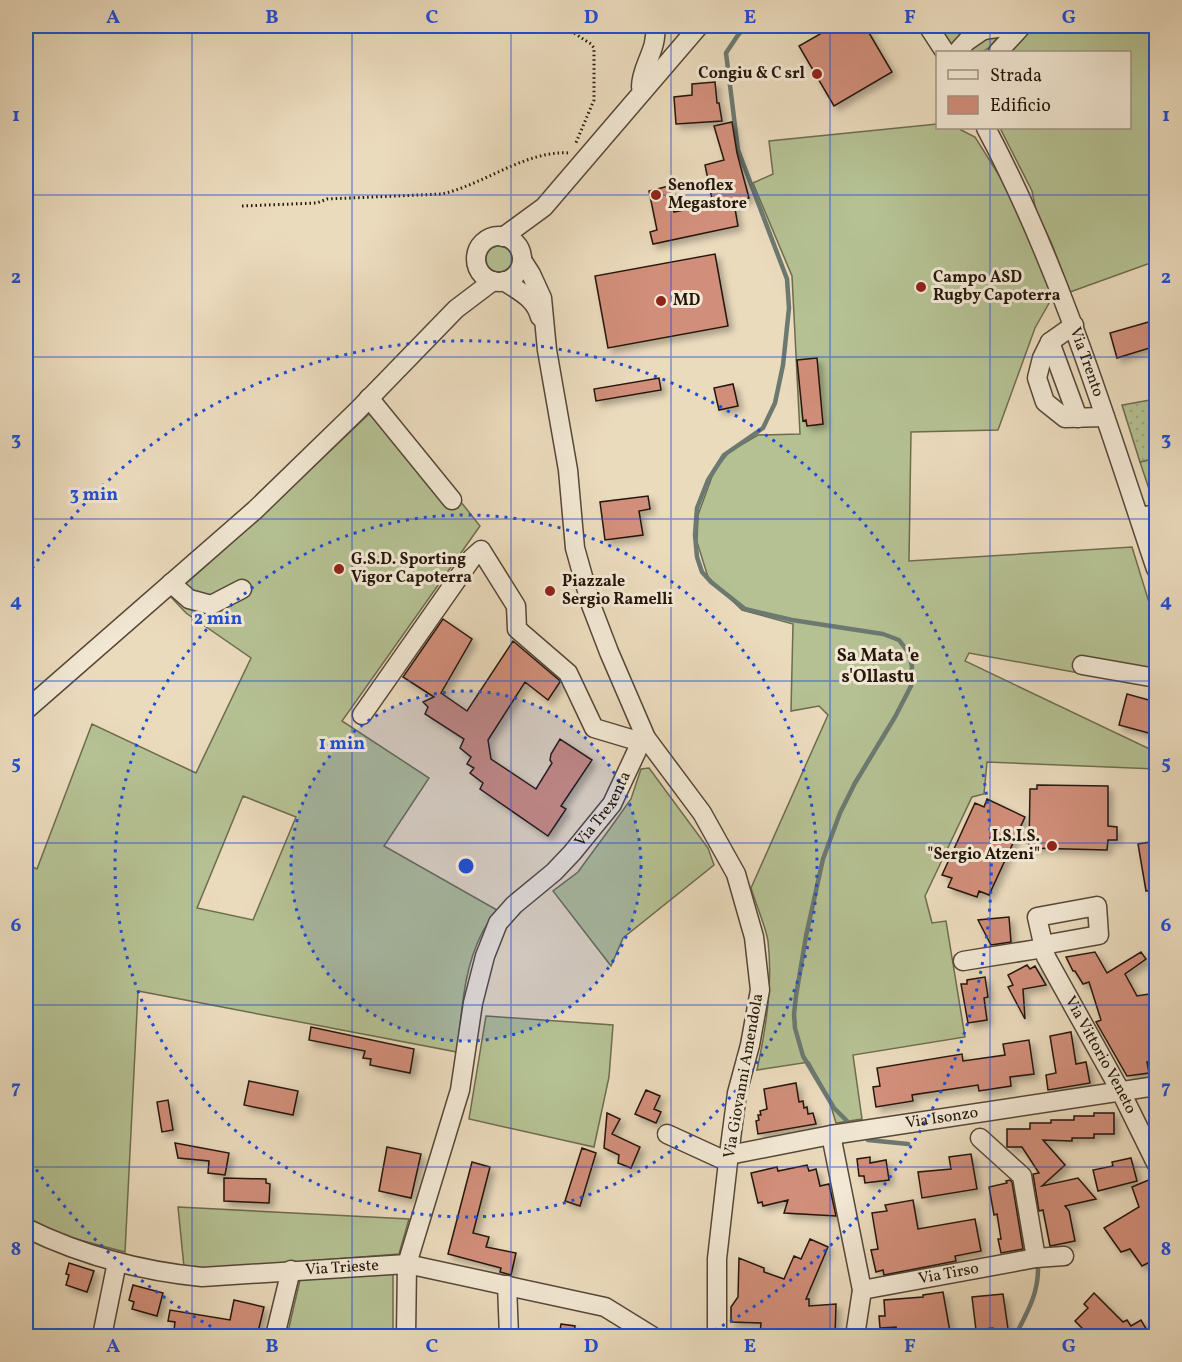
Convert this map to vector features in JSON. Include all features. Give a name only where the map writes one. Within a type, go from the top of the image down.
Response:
[{"type":"street","points":[[641,92],[641,79],[653,49],[655,26]]},
{"type":"street","points":[[26,710],[255,510],[456,309],[499,281],[517,273],[527,233],[544,207],[699,26]]},
{"type":"street","points":[[928,26],[944,51]]},
{"type":"street","points":[[965,26],[984,30],[1011,26]]},
{"type":"street","points":[[999,51],[1022,26]]},
{"type":"street","points":[[958,51],[967,41],[984,30]]},
{"type":"street","name":"Via Trento","points":[[987,129],[1022,197],[1074,324],[1105,417],[1148,515],[1156,569]]},
{"type":"street","points":[[997,129],[1012,158],[1011,174]]},
{"type":"street","points":[[503,237],[544,207]]},
{"type":"street","points":[[456,309],[472,282],[480,246],[492,237],[503,237],[513,241],[541,295],[543,327]]},
{"type":"street","points":[[477,267],[483,275],[499,281],[533,301],[538,308],[568,470],[575,548],[591,605],[643,740]]},
{"type":"street","points":[[1074,324],[1050,342],[1042,358],[1037,378],[1045,402],[1065,418],[1105,417]]},
{"type":"street","points":[[1050,342],[1078,418]]},
{"type":"street","points":[[369,398],[452,500]]},
{"type":"street","points":[[362,716],[472,558],[481,550],[516,606],[517,629],[567,673],[594,728],[643,740]]},
{"type":"street","points":[[171,583],[189,599],[211,605],[242,589]]},
{"type":"street","points":[[1082,665],[1156,678]]},
{"type":"street","name":"Via Giovanni Amendola","points":[[643,740],[702,813],[736,874],[754,938],[760,990],[750,1045],[737,1093],[717,1259],[717,1336]]},
{"type":"street","name":"Via Trexenta","points":[[406,1336],[407,1264],[460,1090],[473,1003],[485,956],[498,923],[514,905],[554,872],[612,804],[643,740]]},
{"type":"street","name":"Via Vittorio Veneto","points":[[963,961],[1044,947],[1046,957],[1121,1092],[1156,1163]]},
{"type":"street","name":"Via Isonzo","points":[[729,1158],[831,1135],[1156,1086]]},
{"type":"street","points":[[667,1134],[729,1158]]},
{"type":"street","points":[[831,1135],[862,1290],[855,1336]]},
{"type":"street","points":[[980,1138],[1022,1176],[1036,1258]]},
{"type":"street","name":"Via Trieste","points":[[26,1228],[84,1252],[117,1262],[202,1277],[407,1264],[605,1307],[652,1336]]},
{"type":"street","name":"Via Tirso","points":[[862,1290],[1036,1258],[1064,1256]]},
{"type":"street","points":[[102,1336],[117,1262]]},
{"type":"street","points":[[275,1336],[291,1270]]},
{"type":"street","points":[[507,1285],[509,1336]]},
{"type":"path","points":[[242,206],[318,203],[327,199],[442,194],[477,183],[543,154],[575,153],[576,139],[594,100],[594,48],[563,26]]},
{"type":"green space","points":[[940,26],[949,26],[961,34],[951,45]]},
{"type":"green space","points":[[1036,26],[1156,26],[1156,261],[1070,292],[1051,242],[1036,211],[1032,191],[1001,129],[1131,129],[1131,51],[1007,51]]},
{"type":"green space","points":[[986,38],[997,38],[984,51],[966,51]]},
{"type":"green space","points":[[936,124],[936,129],[961,129],[975,137],[1009,191],[1037,252],[1052,298],[1035,328],[998,430],[911,432],[909,561],[1132,547],[1156,625],[1156,687],[969,653],[965,661],[1156,752],[1156,769],[987,762],[984,794],[972,797],[925,896],[932,923],[946,921],[965,1037],[853,1055],[862,1119],[836,1123],[828,1096],[809,1062],[757,1070],[768,1006],[770,974],[767,935],[751,888],[828,715],[819,706],[791,711],[793,624],[742,610],[708,577],[697,542],[698,515],[714,471],[729,452],[758,435],[800,434],[792,276],[753,183],[773,174],[769,141]]},
{"type":"green space","points":[[499,246],[508,250],[512,259],[508,268],[499,272],[490,268],[486,259],[490,250]]},
{"type":"green space","points":[[1156,399],[1156,458],[1140,462],[1122,405]]},
{"type":"green space","points":[[388,410],[480,526],[342,721],[429,778],[384,846],[497,910],[482,933],[467,976],[457,1052],[138,991],[125,1252],[72,1238],[26,1219],[26,864],[37,869],[92,724],[196,773],[251,658],[186,613],[171,597],[266,512],[369,414],[377,421]],"holes":[[[243,796],[296,817],[253,920],[197,908]]]},
{"type":"green space","points":[[1156,458],[1156,501],[1152,498],[1140,462]]},
{"type":"green space","points":[[649,768],[708,848],[714,865],[623,938],[611,966],[553,891],[578,872],[631,799],[641,769]]},
{"type":"green space","points":[[486,1016],[613,1025],[609,1077],[594,1147],[469,1119]]},
{"type":"green space","points":[[178,1207],[409,1219],[399,1254],[206,1269],[184,1267]]},
{"type":"green space","points":[[393,1274],[393,1336],[287,1336],[300,1280]]},
{"type":"green space","points":[[161,1329],[199,1336],[159,1336]]},
{"type":"building","points":[[834,26],[865,26],[892,72],[834,106],[799,46]]},
{"type":"building","points":[[715,82],[722,121],[676,124],[674,97],[692,95],[692,84]]},
{"type":"building","points":[[732,122],[737,153],[749,198],[734,203],[738,226],[653,244],[650,232],[657,230],[649,191],[669,186],[674,212],[713,204],[705,165],[724,160],[714,126]]},
{"type":"building","name":"MD","points":[[715,254],[728,326],[608,348],[595,276]]},
{"type":"building","points":[[1152,321],[1153,327],[1156,326],[1156,346],[1117,358],[1110,333]]},
{"type":"building","points":[[817,358],[823,424],[807,426],[806,420],[803,421],[797,360]]},
{"type":"building","points":[[659,378],[661,390],[596,401],[594,389]]},
{"type":"building","points":[[733,384],[738,406],[719,410],[714,388]]},
{"type":"building","points":[[648,496],[650,509],[639,511],[643,535],[605,540],[600,502]]},
{"type":"building","points":[[443,619],[472,639],[441,693],[467,711],[513,641],[560,682],[548,700],[525,682],[488,740],[491,759],[536,789],[552,763],[551,754],[560,739],[592,760],[561,806],[566,809],[548,836],[480,789],[483,783],[470,773],[474,768],[467,764],[471,757],[460,748],[464,739],[425,714],[428,707],[423,702],[434,697],[403,677]]},
{"type":"building","points":[[1127,694],[1156,702],[1156,735],[1119,725]]},
{"type":"building","points":[[1037,785],[1108,786],[1108,826],[1117,827],[1117,840],[1108,840],[1107,850],[1029,848],[1030,789],[1037,789]]},
{"type":"building","points":[[987,799],[1025,817],[989,895],[979,891],[977,897],[948,887],[952,878],[942,875],[975,803],[984,807]]},
{"type":"building","points":[[1156,841],[1156,890],[1146,891],[1138,844]]},
{"type":"building","points":[[1009,917],[1011,942],[991,945],[978,920]]},
{"type":"building","points":[[1095,952],[1107,973],[1141,952],[1146,959],[1125,974],[1137,996],[1156,993],[1156,1061],[1147,1062],[1149,1073],[1127,1076],[1096,1022],[1101,1020],[1089,982],[1083,984],[1066,957]]},
{"type":"building","points":[[1027,965],[1030,969],[1035,966],[1046,985],[1023,989],[1025,1019],[1008,987],[1013,985],[1008,975]]},
{"type":"building","points":[[985,977],[988,997],[984,998],[987,1020],[968,1023],[961,984],[967,984],[967,980]]},
{"type":"building","points":[[311,1027],[414,1049],[410,1073],[370,1065],[371,1059],[363,1058],[365,1051],[309,1040]]},
{"type":"building","points":[[1071,1032],[1076,1064],[1086,1062],[1090,1083],[1048,1090],[1046,1075],[1056,1073],[1050,1036]]},
{"type":"building","points":[[1029,1040],[1034,1074],[1010,1077],[1011,1086],[979,1091],[978,1085],[912,1095],[913,1101],[876,1107],[873,1087],[880,1086],[877,1068],[962,1054],[963,1061],[1005,1055],[1003,1044]]},
{"type":"building","points":[[249,1081],[298,1091],[293,1115],[244,1105]]},
{"type":"building","points":[[796,1083],[799,1102],[803,1101],[808,1114],[813,1113],[816,1124],[758,1134],[756,1121],[759,1120],[758,1115],[761,1115],[760,1111],[767,1109],[764,1089]]},
{"type":"building","points":[[646,1090],[660,1096],[654,1109],[661,1112],[656,1123],[635,1114]]},
{"type":"building","points":[[168,1100],[173,1130],[162,1132],[157,1102]]},
{"type":"building","points":[[607,1113],[620,1119],[612,1134],[640,1147],[631,1168],[618,1163],[619,1155],[604,1148]]},
{"type":"building","points":[[1094,1113],[1114,1113],[1114,1134],[1094,1134],[1094,1138],[1072,1138],[1072,1141],[1043,1140],[1065,1165],[1042,1186],[1078,1178],[1096,1199],[1065,1206],[1069,1211],[1075,1241],[1050,1246],[1043,1210],[1039,1211],[1033,1174],[1039,1173],[1022,1147],[1007,1147],[1007,1129],[1030,1129],[1030,1123],[1074,1120],[1074,1116],[1094,1116]]},
{"type":"building","points":[[175,1143],[229,1153],[225,1175],[208,1173],[209,1161],[178,1158]]},
{"type":"building","points":[[387,1147],[421,1154],[411,1198],[379,1191]]},
{"type":"building","points":[[582,1148],[596,1153],[580,1206],[565,1201]]},
{"type":"building","points":[[971,1154],[977,1189],[922,1198],[918,1172],[951,1169],[949,1157]]},
{"type":"building","points":[[870,1157],[870,1163],[886,1160],[889,1180],[865,1183],[864,1176],[859,1176],[857,1159]]},
{"type":"building","points":[[1131,1158],[1137,1181],[1098,1191],[1093,1170],[1113,1166],[1112,1162]]},
{"type":"building","points":[[472,1162],[490,1167],[473,1233],[489,1237],[486,1247],[516,1253],[511,1275],[500,1272],[501,1268],[448,1254]]},
{"type":"building","points":[[807,1165],[809,1171],[816,1169],[820,1186],[829,1184],[836,1216],[784,1213],[788,1200],[763,1206],[762,1202],[758,1203],[751,1173],[777,1167],[778,1171]]},
{"type":"building","points":[[224,1178],[266,1179],[266,1183],[270,1184],[269,1203],[224,1201]]},
{"type":"building","points":[[1151,1179],[1156,1199],[1156,1259],[1142,1266],[1130,1249],[1121,1252],[1104,1228],[1139,1207],[1132,1187]]},
{"type":"building","points":[[1010,1180],[1023,1249],[1001,1253],[997,1214],[994,1215],[989,1187],[1007,1183],[1006,1181]]},
{"type":"building","points":[[913,1200],[918,1229],[975,1219],[981,1251],[955,1256],[956,1261],[884,1275],[883,1270],[876,1272],[871,1250],[878,1249],[872,1213],[887,1211],[885,1205]]},
{"type":"building","points":[[810,1239],[828,1247],[806,1299],[809,1299],[809,1306],[836,1304],[835,1336],[760,1335],[761,1323],[731,1322],[731,1307],[738,1297],[739,1258],[764,1268],[764,1272],[784,1279],[794,1256],[801,1259]]},
{"type":"building","points":[[69,1263],[94,1271],[87,1292],[66,1285]]},
{"type":"building","points":[[133,1285],[163,1293],[157,1316],[132,1309],[134,1302],[129,1300]]},
{"type":"building","points":[[943,1292],[950,1332],[906,1336],[907,1330],[897,1330],[896,1327],[880,1328],[879,1316],[885,1316],[884,1300],[923,1297],[923,1295]]},
{"type":"building","points":[[1094,1293],[1123,1322],[1127,1320],[1131,1326],[1141,1320],[1148,1332],[1141,1336],[1090,1336],[1075,1321],[1088,1308],[1084,1304]]},
{"type":"building","points":[[1003,1294],[1008,1329],[976,1330],[972,1297]]},
{"type":"building","points":[[234,1300],[264,1307],[257,1336],[234,1336],[212,1331],[210,1336],[199,1336],[174,1331],[175,1322],[168,1321],[170,1310],[230,1320]]},
{"type":"building","points":[[561,1324],[575,1326],[574,1336],[559,1336]]},
{"type":"waterway","points":[[747,26],[726,53],[738,150],[787,279],[789,308],[783,365],[775,403],[763,428],[724,455],[708,480],[697,508],[695,535],[697,557],[702,572],[711,582],[745,609],[792,620],[883,634],[899,640],[909,653],[912,667],[911,686],[855,783],[840,813],[823,859],[796,996],[795,1028],[803,1056],[834,1108],[847,1121]]},
{"type":"waterway","points":[[868,1140],[908,1144]]},
{"type":"waterway","points":[[1015,1336],[1028,1311],[1037,1285],[1038,1266]]},
{"type":"place","name":"Congiu & C srl","points":[[817,74]]},
{"type":"place","name":"Senoflex Megastore","points":[[656,195]]},
{"type":"place","name":"Campo ASD Rugby Capoterra","points":[[921,287]]},
{"type":"place","name":"MD","points":[[661,301]]},
{"type":"place","name":"G.S.D. Sporting Vigor Capoterra","points":[[339,569]]},
{"type":"place","name":"Piazzale Sergio Ramelli","points":[[550,591]]},
{"type":"place","name":"I.S.I.S. \"Sergio Atzeni\"","points":[[1052,846]]},
{"type":"district","name":"Sa Mata 'e s'Ollastu","points":[[878,666]]}]
